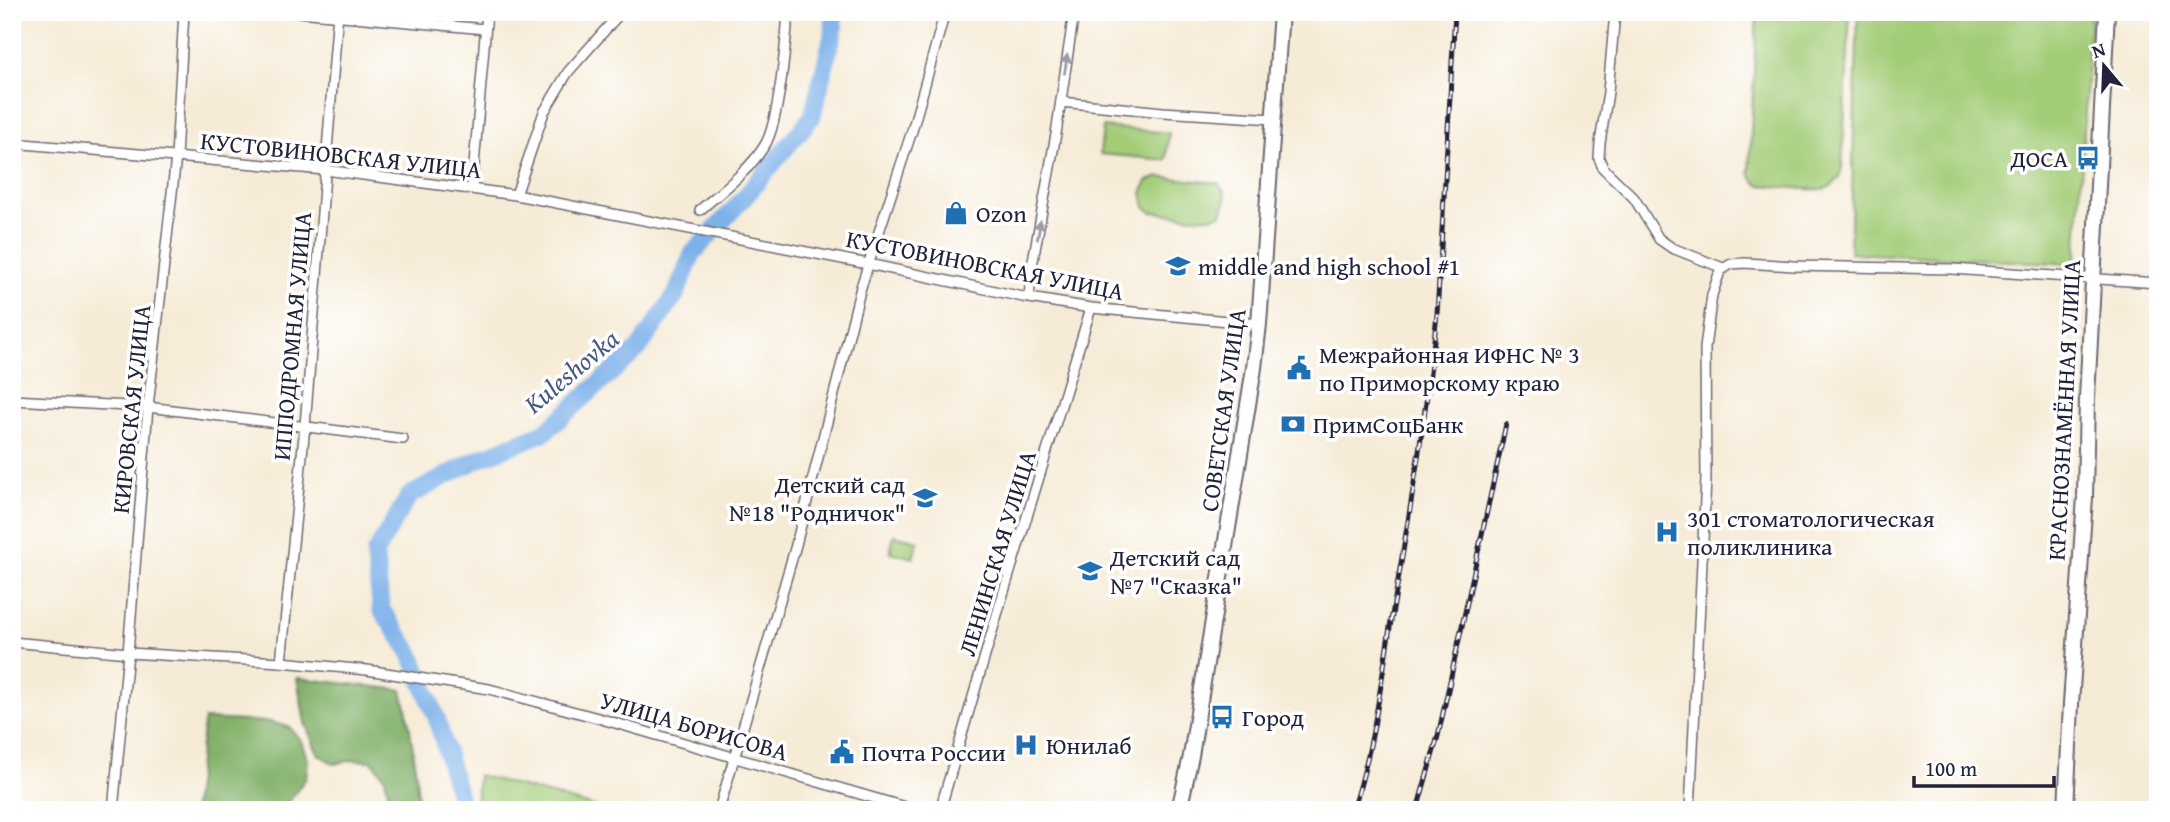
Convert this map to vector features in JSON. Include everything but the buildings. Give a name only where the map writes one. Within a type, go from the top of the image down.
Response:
[{"type":"main road","name":"СОВЕТСКАЯ УЛИЦА","points":[[1179,810],[1191,756],[1254,368],[1281,12]]},
{"type":"main road","name":"КРАСНОЗНАМЁННАЯ УЛИЦА","points":[[2066,810],[2071,691],[2085,497],[2107,12]]},
{"type":"street","name":"КИРОВСКАЯ УЛИЦА","points":[[113,810],[148,407],[176,157],[184,12]]},
{"type":"street","points":[[299,12],[485,29]]},
{"type":"street","points":[[472,189],[487,12]]},
{"type":"street","points":[[516,195],[544,112],[568,72],[621,12]]},
{"type":"street","points":[[700,210],[748,167],[769,139],[788,12]]},
{"type":"street","points":[[719,810],[796,545],[850,325],[912,131],[945,12]]},
{"type":"street","points":[[1029,297],[1074,12]]},
{"type":"street","points":[[1615,12],[1608,92],[1600,143],[1599,158],[1603,168],[1634,198],[1659,239],[1672,248],[1723,268]]},
{"type":"street","name":"ИППОДРОМНАЯ УЛИЦА","points":[[281,662],[305,426],[338,14]]},
{"type":"street","points":[[1060,102],[1163,113],[1274,119]]},
{"type":"street","name":"КУСТОВИНОВСКАЯ УЛИЦА","points":[[12,143],[326,170],[516,195],[1091,308],[1259,324]]},
{"type":"street","points":[[1690,810],[1706,479],[1705,348],[1712,295],[1723,268],[1731,264],[1745,263],[1952,270],[2158,283]]},
{"type":"street","name":"ЛЕНИНСКАЯ УЛИЦА","points":[[940,810],[1091,308]]},
{"type":"street","points":[[12,400],[148,407],[403,439]]},
{"type":"street","points":[[12,642],[128,653],[281,662]]},
{"type":"street","name":"УЛИЦА БОРИСОВА","points":[[281,662],[367,670],[489,689],[915,810]]},
{"type":"green space","points":[[1757,12],[1850,12],[1842,167],[1838,180],[1828,188],[1819,190],[1759,185],[1749,173]]},
{"type":"green space","points":[[1858,12],[2091,12],[2076,264],[1850,253]]},
{"type":"green space","points":[[1103,127],[1169,133],[1166,160],[1100,154]]},
{"type":"green space","points":[[1159,177],[1218,183],[1225,193],[1223,209],[1220,214],[1207,217],[1152,212],[1145,207],[1142,193],[1147,181]]},
{"type":"green space","points":[[894,535],[918,541],[913,558],[890,552]]},
{"type":"green space","points":[[297,678],[402,690],[413,750],[419,810],[390,810],[385,778],[372,761],[352,760],[334,764],[318,754],[305,723]]},
{"type":"green space","points":[[204,719],[270,722],[289,727],[300,739],[308,760],[306,778],[290,800],[289,810],[193,810]]},
{"type":"green space","points":[[478,775],[607,810],[476,810]]},
{"type":"waterway","name":"Kuleshovka","points":[[458,810],[459,798],[437,719],[411,653],[381,609],[375,553],[409,496],[476,460],[545,432],[639,348],[676,294],[693,253],[812,117],[834,30],[833,12]]},
{"type":"railway","points":[[1353,810],[1376,716],[1428,391],[1437,314],[1455,12]]},
{"type":"railway","points":[[1417,810],[1438,736],[1506,424]]},
{"type":"place","name":"ДОСА","points":[[2088,158]]},
{"type":"place","name":"Ozon","points":[[956,213]]},
{"type":"place","name":"middle and high school #1","points":[[1178,266]]},
{"type":"place","name":"Межрайонная ИФНС № 3 по Приморскому краю","points":[[1299,368]]},
{"type":"place","name":"ПримСоцБанк","points":[[1293,424]]},
{"type":"place","name":"Детский сад №18 \"Родничок\"","points":[[925,498]]},
{"type":"place","name":"301 стоматологическая поликлиника","points":[[1667,532]]},
{"type":"place","name":"Детский сад №7 \"Сказка\"","points":[[1090,571]]},
{"type":"place","name":"Город","points":[[1222,717]]},
{"type":"place","name":"Юнилаб","points":[[1026,745]]},
{"type":"place","name":"Почта России","points":[[842,752]]}]
